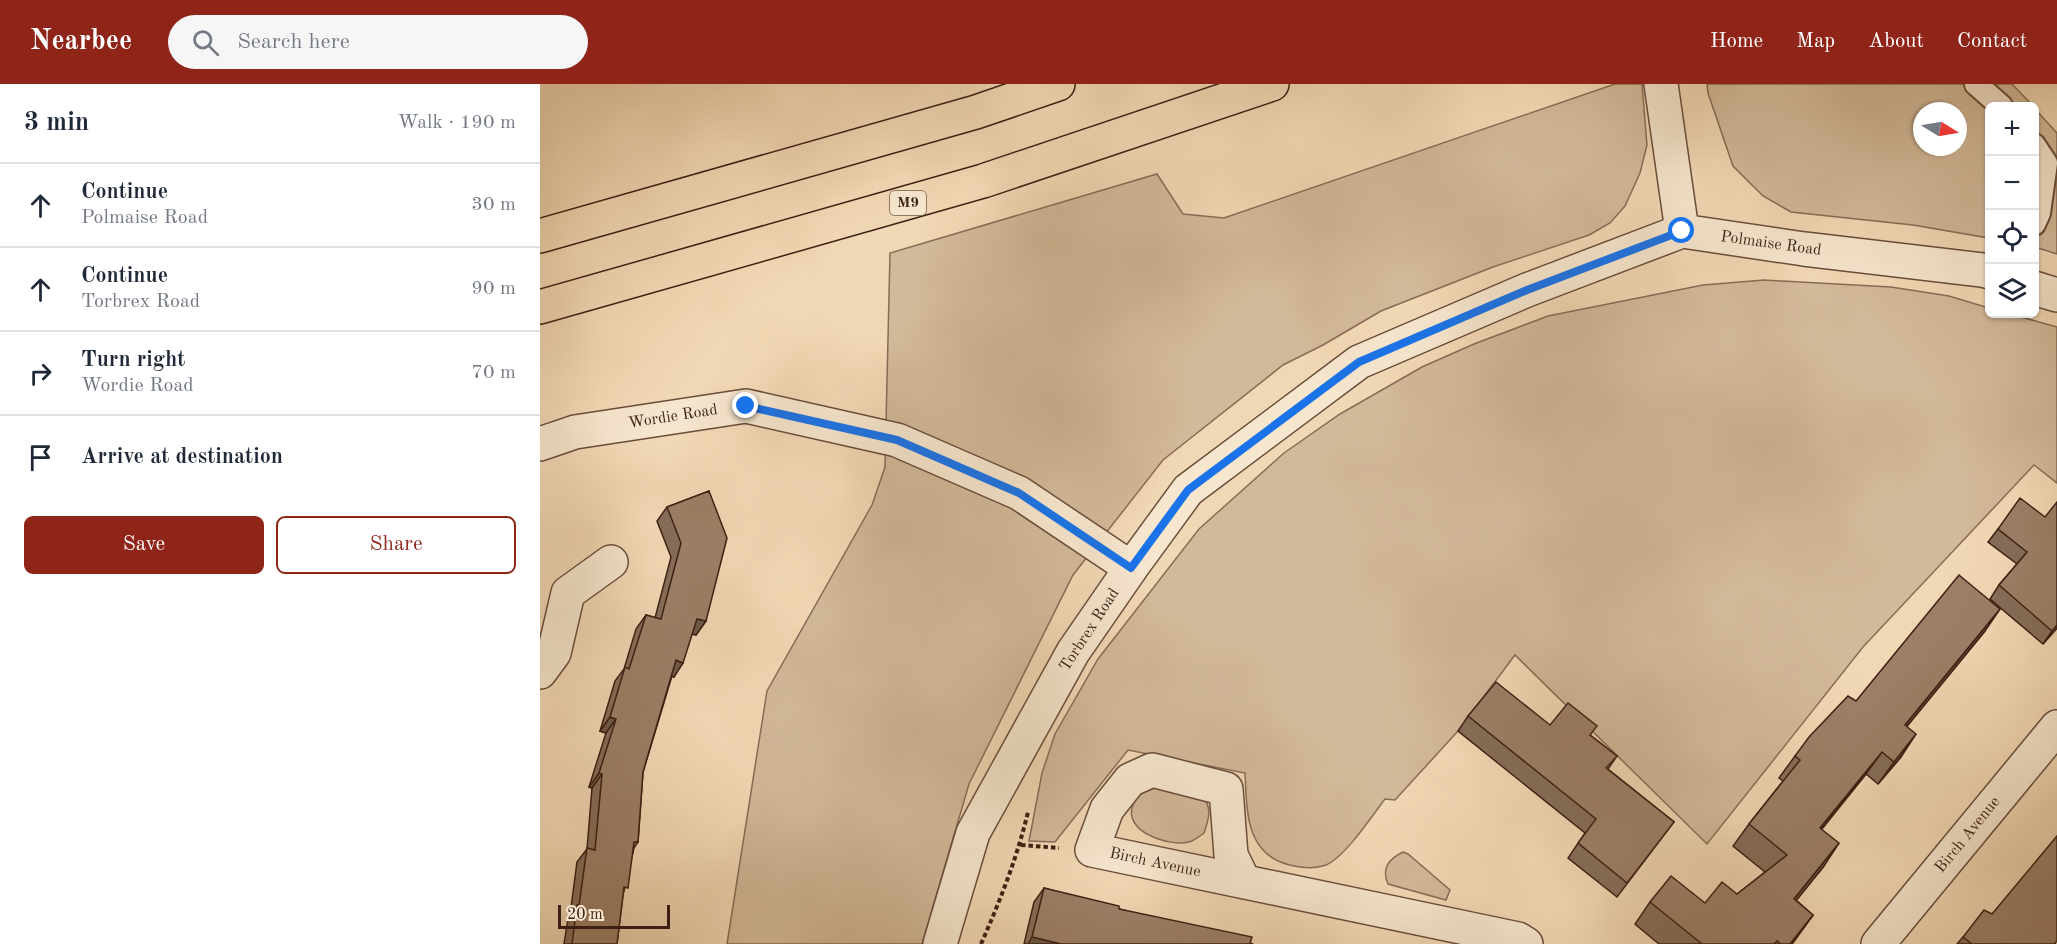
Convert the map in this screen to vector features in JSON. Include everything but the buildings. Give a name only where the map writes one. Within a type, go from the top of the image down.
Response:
[{"type":"highway","points":[[540,236],[976,112],[1058,84]]},
{"type":"highway","name":"M9","points":[[540,307],[983,181],[1272,84]]},
{"type":"street","points":[[1661,84],[1682,231]]},
{"type":"street","name":"Polmaise Road","points":[[1527,290],[1682,231],[1804,249],[1985,271]]},
{"type":"street","name":"Torbrex Road","points":[[940,944],[973,833],[1073,652],[1188,490],[1359,362],[1527,290]]},
{"type":"street","points":[[2039,290],[2057,295]]},
{"type":"street","name":"Wordie Road","points":[[540,444],[576,432],[746,406],[897,440],[1019,493],[1131,568]]},
{"type":"street","points":[[540,672],[554,653],[568,593],[611,562]]},
{"type":"street","name":"Birch Avenue","points":[[1878,944],[2057,727]]},
{"type":"street","name":"Birch Avenue","points":[[1244,882],[1231,855],[1226,789],[1152,770],[1130,780],[1107,809],[1092,850],[1244,882],[1518,939],[1526,944]]},
{"type":"lane","points":[[1976,84],[1996,102]]},
{"type":"lane","points":[[2039,152],[2046,163],[2039,213]]},
{"type":"shaded area","points":[[1615,84],[1642,84],[1647,145],[1640,173],[1625,206],[1610,223],[1589,235],[1493,267],[1381,311],[1283,365],[1163,460],[1073,575],[969,784],[922,944],[727,944],[767,691],[872,505],[885,467],[890,253],[1157,174],[1183,214],[1224,218]]},
{"type":"shaded area","points":[[1707,84],[2012,84],[2029,102],[1985,102],[1985,237],[1913,225],[1791,212],[1763,196],[1733,166]]},
{"type":"shaded area","points":[[2039,113],[2057,133],[2057,254],[2039,248]]},
{"type":"shaded area","points":[[1764,280],[1891,287],[1949,296],[1985,307],[1985,318],[2024,318],[2057,327],[2057,483],[2034,465],[1863,647],[1707,844],[1515,655],[1458,731],[1395,800],[1385,799],[1350,845],[1326,865],[1310,868],[1278,861],[1257,843],[1248,817],[1245,773],[1128,750],[1055,842],[1029,841],[1042,773],[1055,734],[1098,659],[1199,529],[1284,453],[1340,414],[1422,367],[1474,344],[1548,316],[1703,285]]},
{"type":"shaded area","points":[[1159,786],[1205,799],[1209,812],[1204,833],[1192,841],[1176,843],[1149,835],[1135,824],[1131,811],[1137,795]]},
{"type":"shaded area","points":[[1403,852],[1450,890],[1446,900],[1388,884],[1386,869],[1394,858]]},
{"type":"route","points":[[746,406],[897,440],[1019,493],[1131,568],[1188,490],[1359,362],[1527,290],[1682,231]]}]
